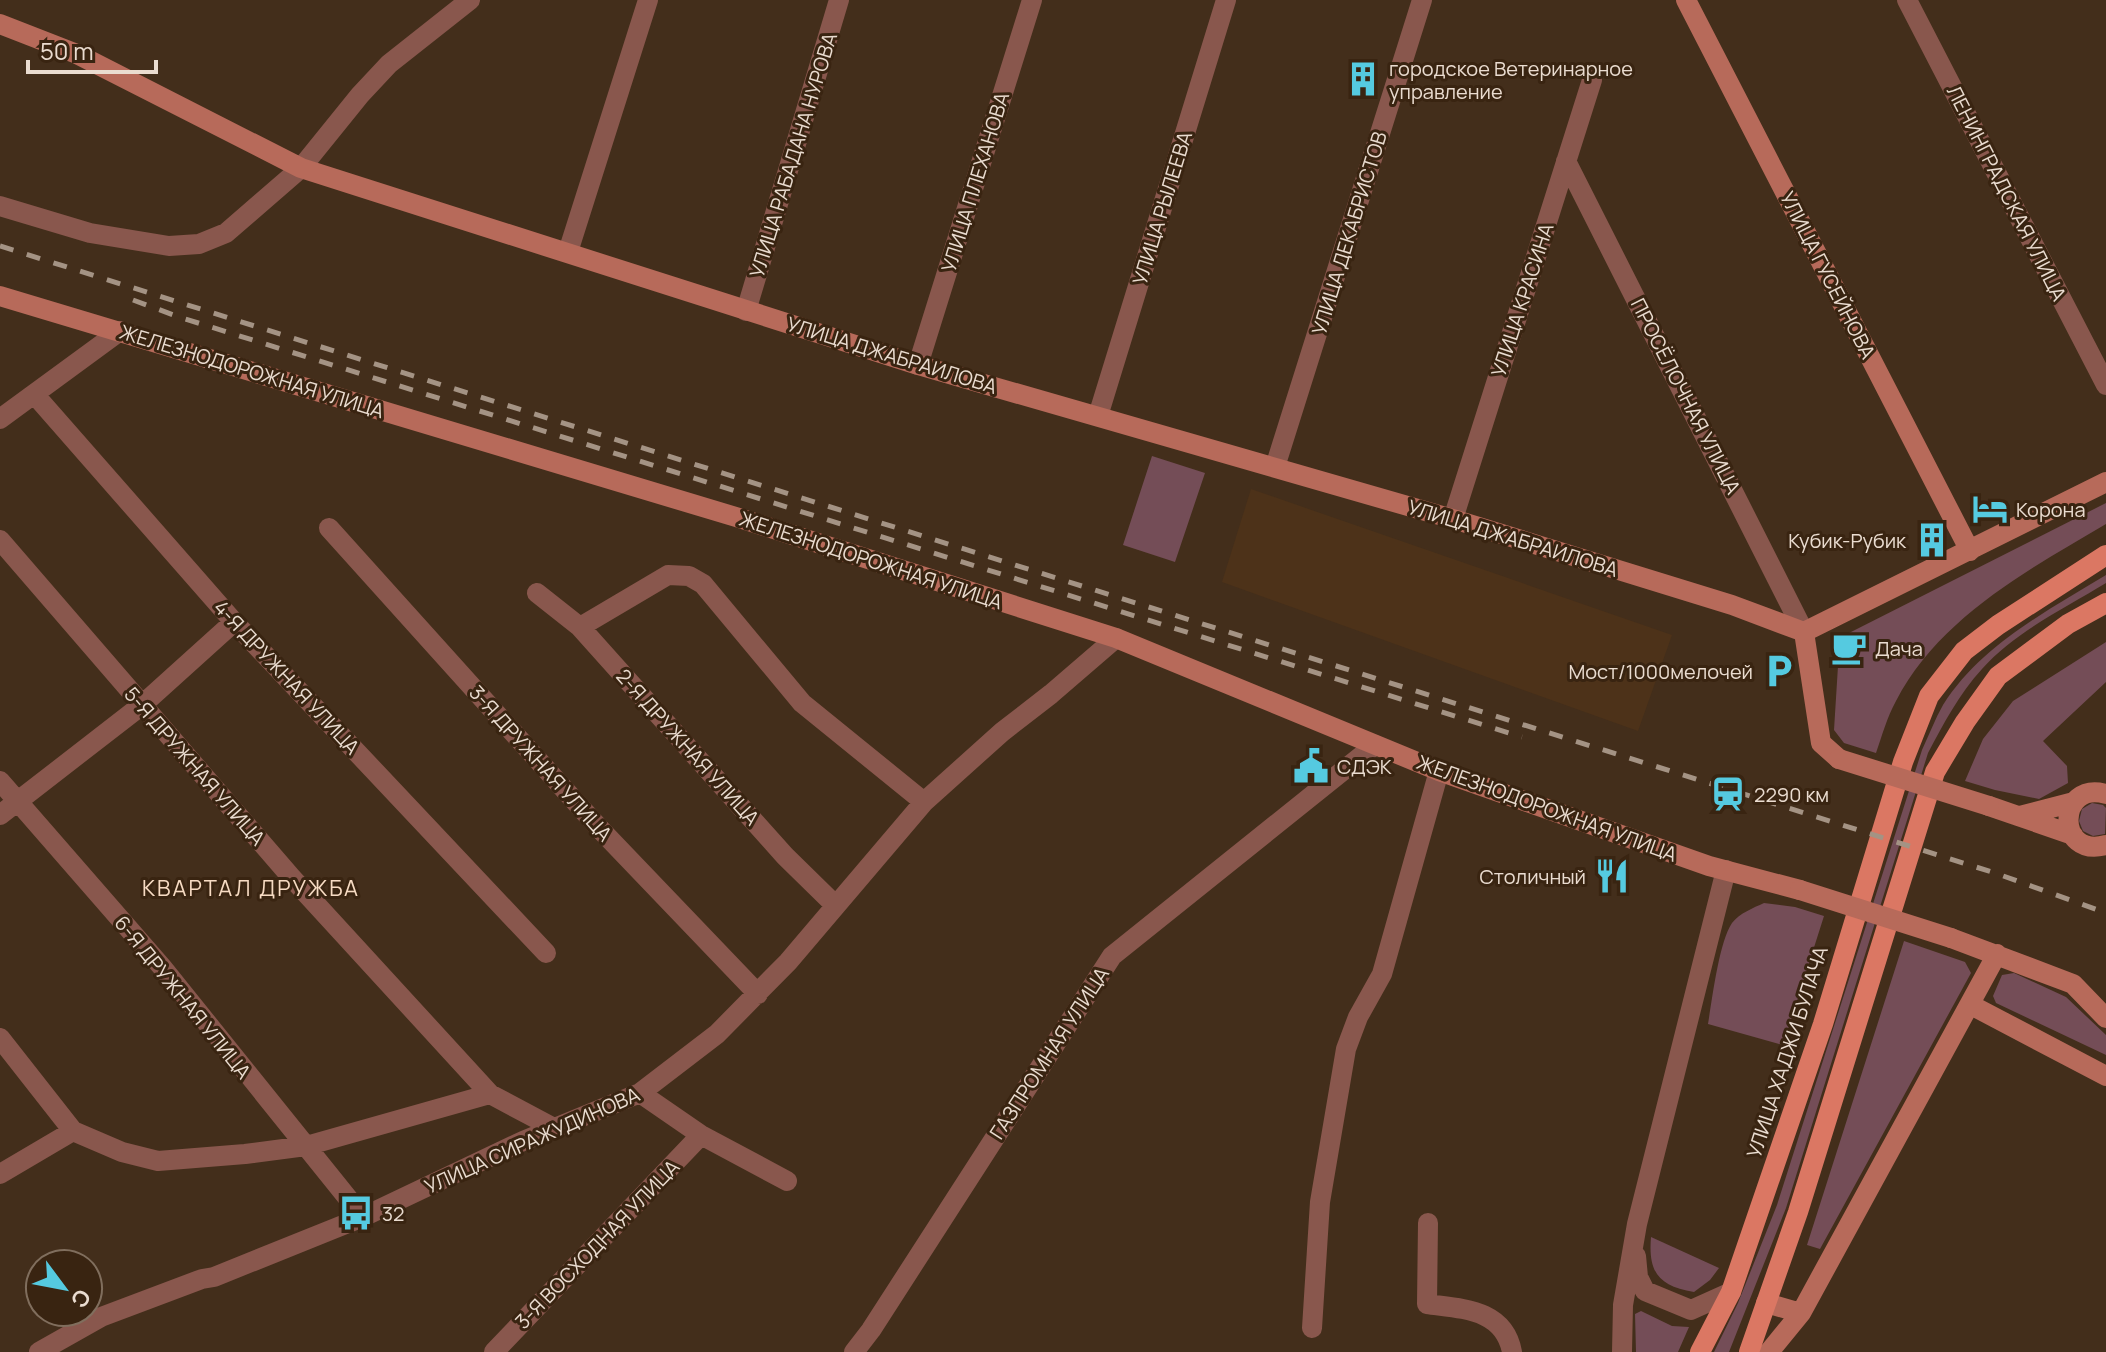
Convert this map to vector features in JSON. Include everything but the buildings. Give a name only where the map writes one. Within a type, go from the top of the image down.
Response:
[{"type":"main road","name":"УЛИЦА ХАДЖИ БУЛАЧА","points":[[1700,1352],[1731,1292],[1823,1024],[1903,762],[1929,696],[1964,651],[1998,625],[2106,555]]},
{"type":"main road","points":[[1749,1352],[1798,1212],[1935,772],[1998,676],[2068,624],[2106,603]]},
{"type":"street","points":[[0,206],[90,233],[169,246],[199,244],[226,233],[301,168],[389,64],[470,0]]},
{"type":"street","points":[[568,252],[648,0]]},
{"type":"street","name":"УЛИЦА РАБАДАНА НУРОВА","points":[[746,311],[839,0]]},
{"type":"street","name":"УЛИЦА ПЛЕХАНОВА","points":[[918,365],[1032,0]]},
{"type":"street","name":"УЛИЦА РЫЛЕЕВА","points":[[1098,416],[1226,0]]},
{"type":"street","name":"УЛИЦА ДЕКАБРИСТОВ","points":[[1275,467],[1422,0]]},
{"type":"street","name":"УЛИЦА ГУСЕЙНОВА","points":[[1686,0],[1970,551]]},
{"type":"street","name":"ЛЕНИНГРАДСКАЯ УЛИЦА","points":[[1907,0],[2106,385]]},
{"type":"street","name":"УЛИЦА ДЖАБРАИЛОВА","points":[[0,24],[77,54],[301,168],[918,365],[1453,519],[1732,605],[1804,632]]},
{"type":"street","name":"УЛИЦА КРАСИНА","points":[[1453,519],[1592,80]]},
{"type":"street","name":"ПРОСЁЛОЧНАЯ УЛИЦА","points":[[1566,161],[1804,632]]},
{"type":"street","name":"ЖЕЛЕЗНОДОРОЖНАЯ УЛИЦА","points":[[0,296],[736,517],[1116,638],[1439,771],[1726,870],[1800,890],[1997,954],[2073,984],[2106,1018]]},
{"type":"street","points":[[0,419],[120,331]]},
{"type":"street","name":"4-Я ДРУЖНАЯ УЛИЦА","points":[[35,395],[234,622],[546,953]]},
{"type":"street","points":[[2094,846],[2020,816],[1839,759],[1821,743],[1804,632],[2106,482]]},
{"type":"street","name":"3-Я ДРУЖНАЯ УЛИЦА","points":[[329,528],[600,829],[758,994]]},
{"type":"street","name":"5-Я ДРУЖНАЯ УЛИЦА","points":[[0,540],[292,878],[490,1094],[554,1128]]},
{"type":"street","points":[[580,627],[668,575],[689,576],[703,584],[802,703],[924,802]]},
{"type":"street","name":"2-Я ДРУЖНАЯ УЛИЦА","points":[[537,593],[580,627],[785,856],[835,905]]},
{"type":"street","points":[[0,815],[142,705],[234,622]]},
{"type":"street","name":"УЛИЦА СИРАЖУДИНОВА","points":[[39,1352],[101,1317],[214,1277],[363,1217],[554,1128],[640,1093],[717,1034],[758,994],[924,802],[1002,732],[1116,638]]},
{"type":"street","name":"ГАЗПРОМНАЯ УЛИЦА","points":[[854,1352],[1112,956],[1375,745]]},
{"type":"street","points":[[1312,1328],[1320,1202],[1346,1049],[1358,1017],[1382,974],[1439,771]]},
{"type":"street","points":[[2094,846],[2068,823],[2069,812],[2090,796],[2106,775]]},
{"type":"street","name":"6-Я ДРУЖНАЯ УЛИЦА","points":[[0,781],[162,967],[363,1217]]},
{"type":"street","points":[[2020,816],[2090,796]]},
{"type":"street","points":[[1622,1352],[1623,1305],[1637,1224],[1726,870]]},
{"type":"street","points":[[1769,1352],[1801,1313],[1997,954]]},
{"type":"street","points":[[1971,1005],[2106,1076]]},
{"type":"street","points":[[0,1038],[73,1131],[122,1152],[158,1161],[306,1146],[490,1094]]},
{"type":"street","points":[[640,1093],[701,1135],[787,1181]]},
{"type":"street","points":[[0,1174],[73,1131]]},
{"type":"street","name":"3-Я ВОСХОДНАЯ УЛИЦА","points":[[494,1352],[701,1135]]},
{"type":"street","points":[[1428,1223],[1427,1304],[1466,1309],[1488,1318],[1506,1332],[1512,1352]]},
{"type":"street","points":[[1637,1224],[1638,1277],[1645,1291],[1691,1310],[1731,1292]]},
{"type":"street","points":[[1766,1303],[1801,1313]]},
{"type":"shaded area","points":[[1152,456],[1205,473],[1175,562],[1123,545]]},
{"type":"shaded area","points":[[1251,489],[1672,635],[1638,731],[1222,582]]},
{"type":"shaded area","points":[[2106,503],[2106,524],[2017,578],[1961,621],[1936,645],[1914,671],[1896,701],[1876,753],[1844,743],[1834,730],[1839,650],[1849,633]]},
{"type":"shaded area","points":[[2106,575],[2106,583],[2041,622],[1995,656],[1959,699],[1928,753],[1786,1208],[1729,1352],[1714,1352],[1738,1303],[1777,1205],[1922,750],[1940,710],[1958,684],[1996,647]]},
{"type":"shaded area","points":[[2106,642],[2106,682],[2043,741],[2067,766],[2068,783],[2039,799],[1965,781],[1983,739],[2013,701]]},
{"type":"shaded area","points":[[2092,803],[2106,808],[2105,834],[2093,836],[2083,831],[2079,821],[2082,809]]},
{"type":"shaded area","points":[[1764,903],[1795,907],[1824,916],[1783,1045],[1708,1024],[1727,932],[1739,916]]},
{"type":"shaded area","points":[[1904,941],[1965,962],[1971,973],[1820,1249],[1807,1245]]},
{"type":"shaded area","points":[[2014,973],[2066,997],[2106,1035],[2106,1055],[1996,1003],[1993,996],[2002,975]]},
{"type":"shaded area","points":[[1651,1237],[1719,1268],[1710,1280],[1694,1292],[1672,1286],[1654,1269]]},
{"type":"shaded area","points":[[1641,1311],[1672,1326],[1689,1327],[1678,1352],[1636,1352],[1635,1314]]},
{"type":"railway","points":[[0,246],[1995,873],[2106,913]]},
{"type":"railway","points":[[133,300],[179,317],[1522,737]]},
{"type":"place","name":"городское Ветеринарное управление","points":[[1363,79]]},
{"type":"place","name":"Корона","points":[[1990,509]]},
{"type":"place","name":"Кубик-Рубик","points":[[1932,540]]},
{"type":"place","name":"Дача","points":[[1849,648]]},
{"type":"place","name":"Мост/1000мелочей","points":[[1779,671]]},
{"type":"place","name":"СДЭК","points":[[1311,766]]},
{"type":"place","name":"2290 км","points":[[1728,794]]},
{"type":"place","name":"Столичный","points":[[1612,876]]},
{"type":"place","name":"32","points":[[356,1213]]},
{"type":"district","name":"КВАРТАЛ ДРУЖБА","points":[[251,888]]}]
